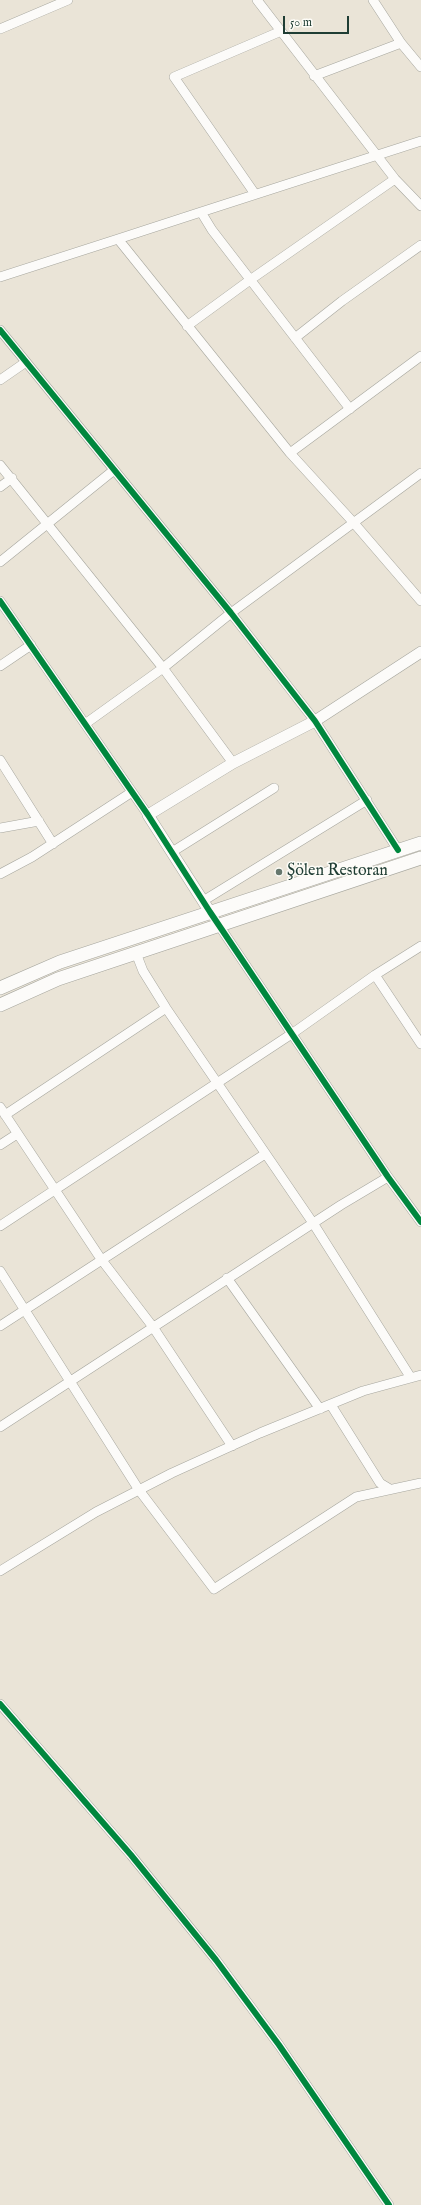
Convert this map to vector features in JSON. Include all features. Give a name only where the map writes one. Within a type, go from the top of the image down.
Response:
[{"type":"main road","points":[[0,988],[60,962],[206,906],[421,843]]},
{"type":"main road","points":[[0,1005],[58,979],[421,858]]},
{"type":"street","points":[[0,28],[68,0]]},
{"type":"street","points":[[257,0],[279,32],[395,179],[421,206]]},
{"type":"street","points":[[373,0],[401,42],[419,61]]},
{"type":"street","points":[[255,194],[174,77],[279,32]]},
{"type":"street","points":[[314,76],[401,42]]},
{"type":"street","points":[[0,277],[421,141]]},
{"type":"street","points":[[187,326],[250,280],[395,179]]},
{"type":"street","points":[[201,212],[212,230],[350,409]]},
{"type":"street","points":[[118,239],[290,453],[353,522],[421,601]]},
{"type":"street","points":[[295,338],[342,301],[421,245]]},
{"type":"street","points":[[0,330],[231,613],[314,720],[398,850]]},
{"type":"street","points":[[290,453],[421,356]]},
{"type":"street","points":[[0,380],[26,362]]},
{"type":"street","points":[[0,465],[12,478],[47,524],[163,668],[233,763]]},
{"type":"street","points":[[0,562],[114,470]]},
{"type":"street","points":[[85,724],[163,668],[231,613],[421,473]]},
{"type":"street","points":[[0,487],[12,478]]},
{"type":"street","points":[[0,601],[148,815],[206,906],[293,1033],[388,1177],[421,1222]]},
{"type":"street","points":[[0,666],[31,645]]},
{"type":"street","points":[[148,815],[233,763],[314,720],[421,652]]},
{"type":"street","points":[[0,760],[53,844]]},
{"type":"street","points":[[172,852],[274,788]]},
{"type":"street","points":[[0,874],[53,844],[132,792]]},
{"type":"street","points":[[206,906],[367,800]]},
{"type":"street","points":[[0,828],[39,821]]},
{"type":"street","points":[[0,1226],[293,1033],[375,975],[421,946]]},
{"type":"street","points":[[136,953],[143,971],[166,1008],[313,1223],[411,1378]]},
{"type":"street","points":[[375,975],[421,1044]]},
{"type":"street","points":[[5,1115],[166,1008]]},
{"type":"street","points":[[0,1107],[56,1189],[101,1259],[153,1327],[232,1446]]},
{"type":"street","points":[[0,1145],[17,1134]]},
{"type":"street","points":[[0,1326],[101,1259],[266,1154]]},
{"type":"street","points":[[0,1427],[227,1278],[388,1177]]},
{"type":"street","points":[[0,1271],[71,1380],[139,1490],[214,1589],[356,1497],[390,1488],[421,1483]]},
{"type":"street","points":[[227,1278],[320,1409]]},
{"type":"street","points":[[0,1571],[96,1512],[232,1446],[363,1391],[421,1375]]},
{"type":"street","points":[[331,1404],[380,1482],[390,1488]]},
{"type":"street","points":[[0,1704],[131,1855],[216,1960],[279,2045],[389,2205]]},
{"type":"cycle path","points":[[0,330],[231,613],[315,721],[398,850]]},
{"type":"cycle path","points":[[0,601],[148,815],[210,912],[388,1177],[421,1222]]},
{"type":"cycle path","points":[[0,1704],[131,1855],[216,1960],[279,2045],[389,2205]]},
{"type":"place","name":"Şölen Restoran","points":[[279,872]]}]
